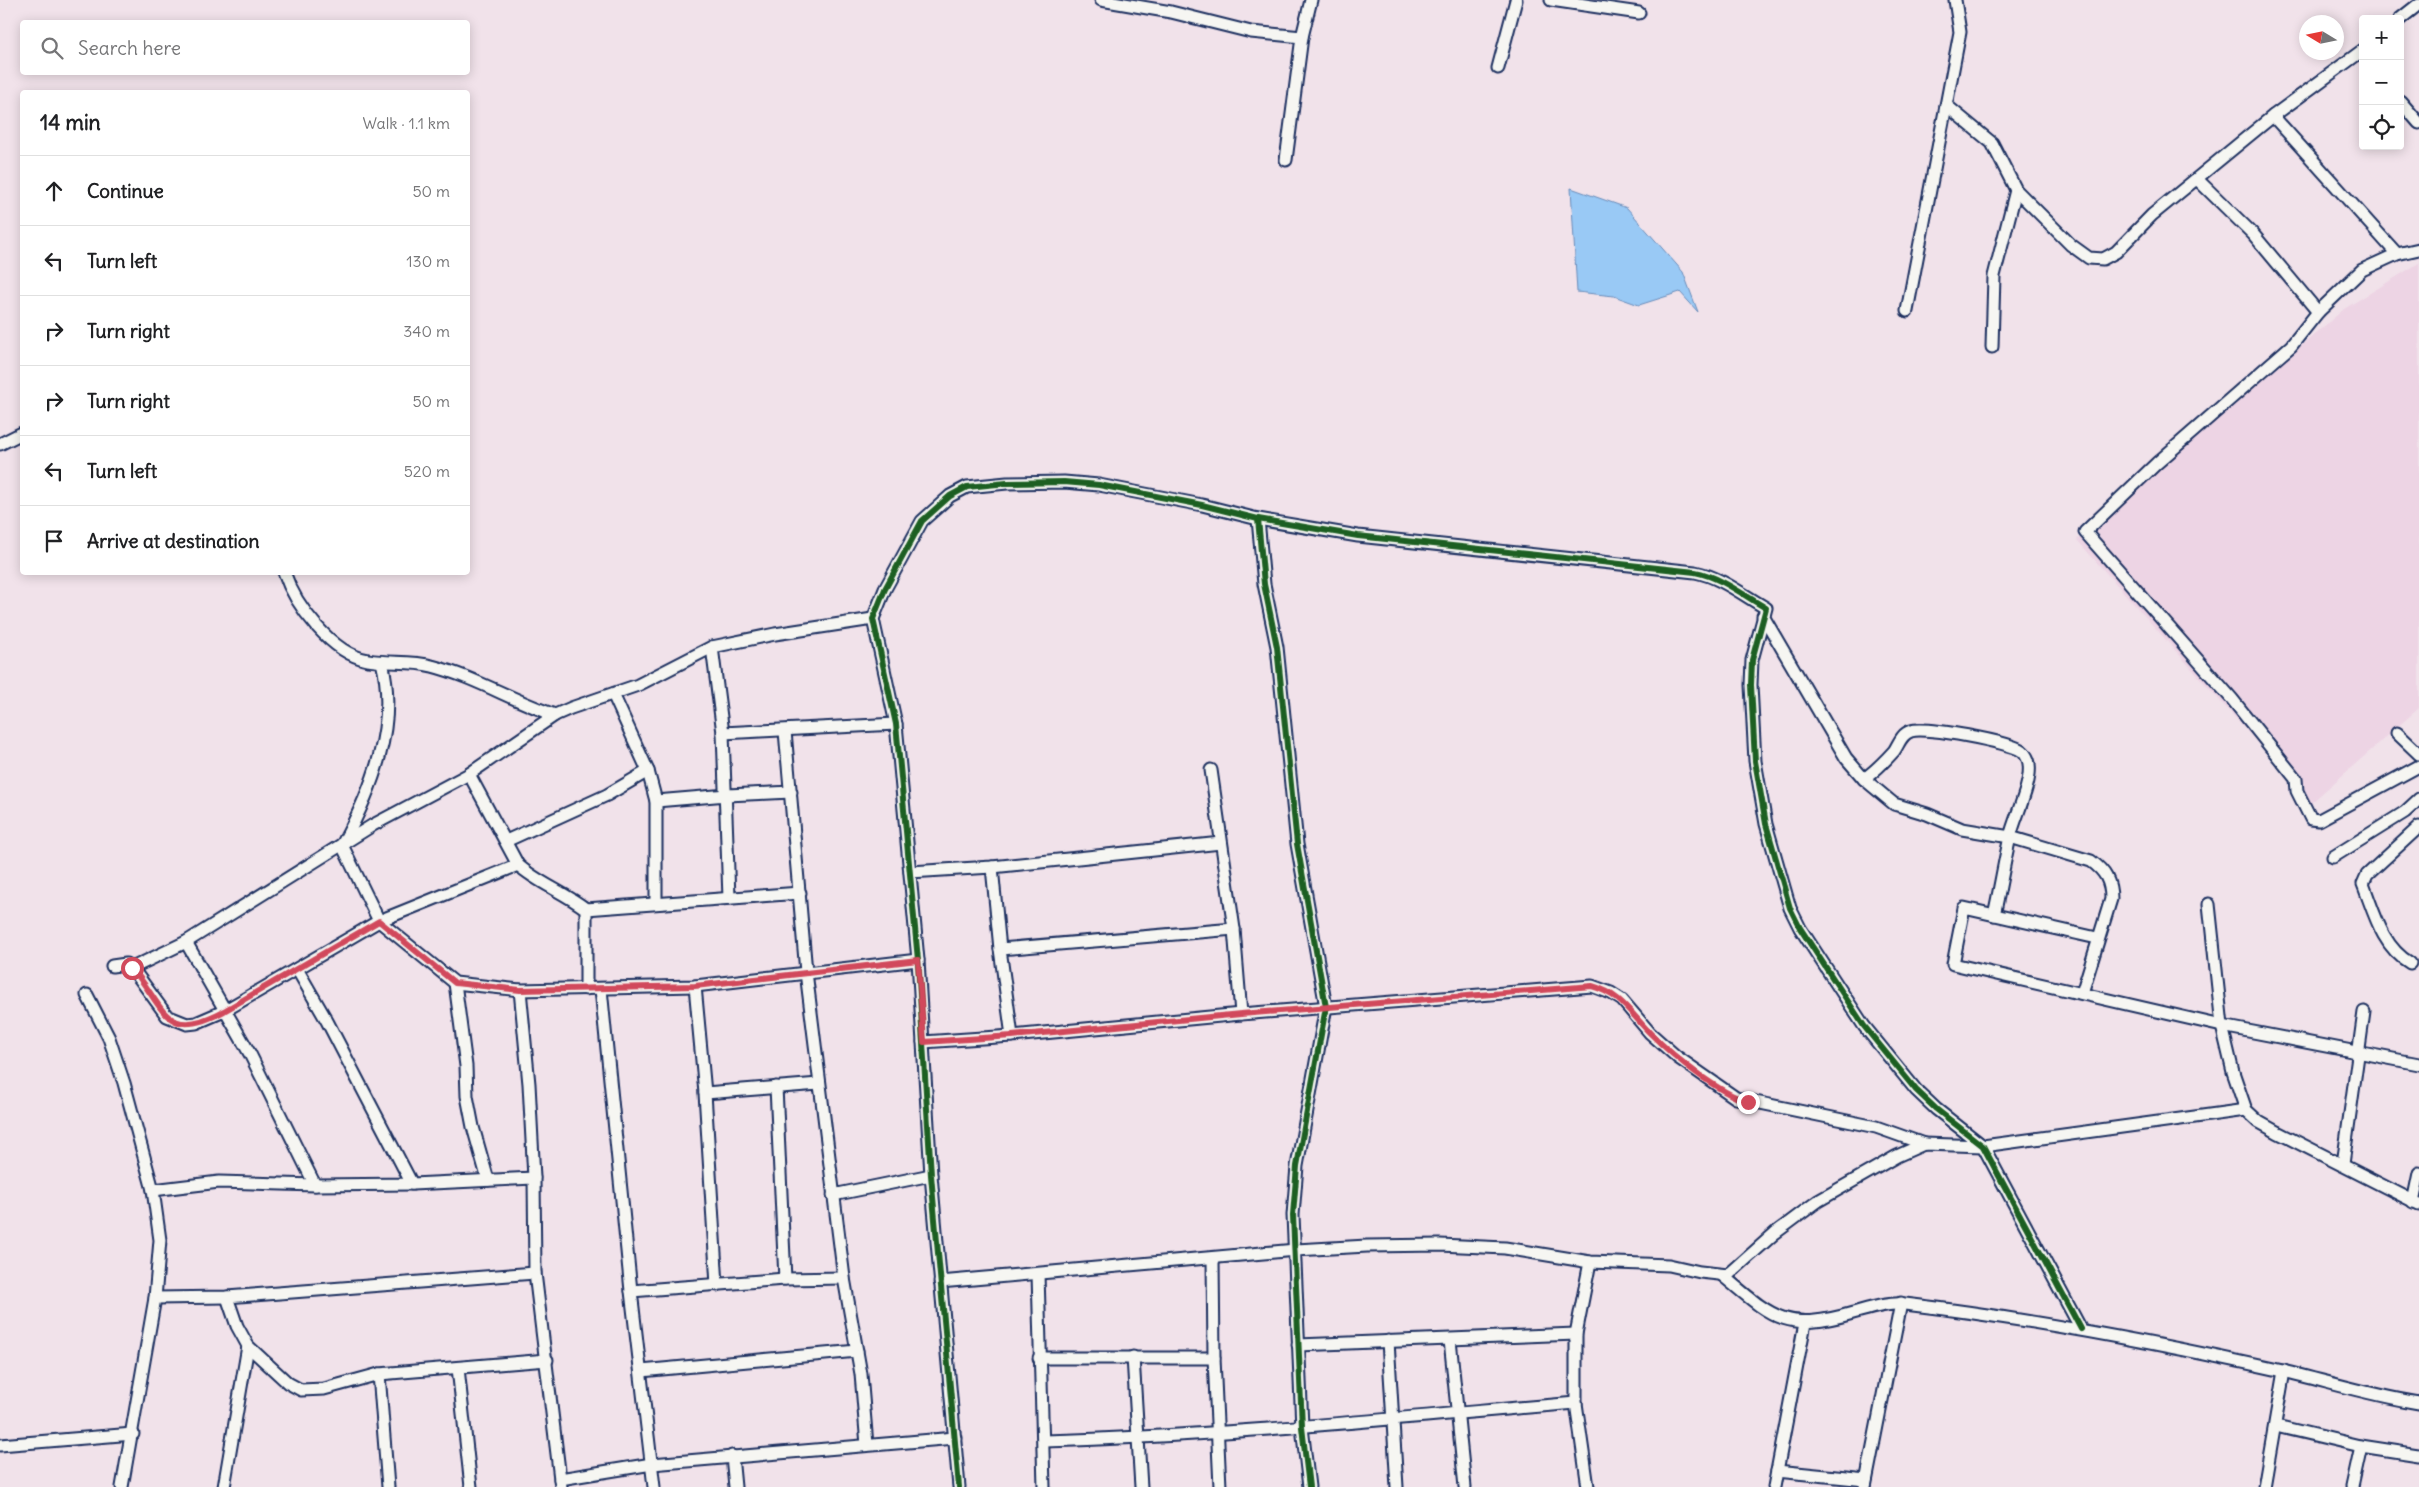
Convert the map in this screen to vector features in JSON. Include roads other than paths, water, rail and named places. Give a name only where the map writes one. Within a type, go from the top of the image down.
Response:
[{"type":"street","points":[[1101,0],[1171,12],[1251,32],[1302,37]]},
{"type":"street","points":[[1286,160],[1302,37],[1311,0]]},
{"type":"street","points":[[1498,68],[1516,0]]},
{"type":"street","points":[[1551,0],[1639,13]]},
{"type":"street","points":[[1907,311],[1960,32],[1955,0]]},
{"type":"street","points":[[2404,16],[2419,4]]},
{"type":"street","points":[[1946,105],[1992,143],[2016,190],[2071,245],[2089,258],[2096,260],[2103,259],[2116,252],[2152,214],[2273,116],[2359,56]]},
{"type":"street","points":[[2403,105],[2419,123]]},
{"type":"street","points":[[2273,116],[2397,254]]},
{"type":"street","points":[[2197,179],[2254,234],[2318,312]]},
{"type":"street","points":[[1992,347],[1994,276],[2016,190]]},
{"type":"street","points":[[2419,249],[2397,254],[2362,270],[2318,312],[2291,346],[2157,463],[2085,532],[2232,699],[2298,780],[2297,791],[2311,819],[2319,820],[2419,766]]},
{"type":"street","points":[[0,444],[20,434]]},
{"type":"street","points":[[959,1487],[931,1175],[918,960],[896,724],[873,619],[885,589],[922,521],[950,496],[967,488],[1007,482],[1053,481],[1099,485],[1202,505],[1258,519],[1358,536],[1694,572],[1708,575],[1724,582],[1766,608],[1752,660],[1751,685],[1755,761],[1766,824],[1790,908],[1800,928],[1864,1026],[1916,1090],[1936,1109],[1983,1146],[2081,1329]]},
{"type":"street","points":[[1258,519],[1264,584],[1277,647],[1297,844],[1326,1007],[1297,1166],[1293,1215],[1296,1250],[1302,1427],[1309,1487]]},
{"type":"street","points":[[285,575],[288,584],[304,611],[322,632],[352,656],[382,662],[431,666],[477,682],[519,702],[555,715]]},
{"type":"street","points":[[1763,616],[1841,750],[1864,779],[1894,804],[1927,814],[1962,829],[2010,837],[2090,861],[2100,868],[2111,886],[2111,899],[2097,938],[2082,993]]},
{"type":"street","points":[[132,968],[186,942],[373,824],[468,774],[555,715],[613,694],[712,647],[775,634],[873,619]]},
{"type":"street","points":[[712,647],[723,733],[727,795],[729,898]]},
{"type":"street","points":[[342,845],[360,812],[371,786],[380,751],[388,700],[387,680],[382,662]]},
{"type":"street","points":[[613,694],[648,771],[656,801],[656,903]]},
{"type":"street","points":[[723,733],[896,724]]},
{"type":"street","points":[[1864,779],[1878,769],[1895,750],[1900,740],[1910,731],[1928,730],[1951,733],[2012,746],[2024,752],[2029,762],[2029,777],[2010,837],[1994,915]]},
{"type":"street","points":[[785,731],[806,972],[844,1278],[861,1374],[867,1446]]},
{"type":"street","points":[[2397,733],[2419,754]]},
{"type":"street","points":[[1211,770],[1234,929],[1241,1014]]},
{"type":"street","points":[[506,840],[608,796],[648,771]]},
{"type":"street","points":[[468,774],[506,840],[518,865],[528,874],[569,896],[586,909],[800,893]]},
{"type":"street","points":[[656,801],[791,792]]},
{"type":"street","points":[[2333,857],[2405,812],[2419,799]]},
{"type":"street","points":[[2410,963],[2398,956],[2381,930],[2363,884],[2368,875],[2419,827]]},
{"type":"street","points":[[910,872],[992,868],[1222,843]]},
{"type":"street","points":[[342,845],[379,921],[455,983],[520,990],[695,986],[918,960]]},
{"type":"street","points":[[112,966],[126,964],[132,968],[162,1012],[173,1020],[187,1024],[196,1024],[224,1011],[379,921],[518,865]]},
{"type":"street","points":[[992,868],[1000,949],[1012,1036]]},
{"type":"street","points":[[2209,904],[2222,1026],[2233,1072],[2246,1110],[2265,1125],[2416,1203],[2419,1173]]},
{"type":"street","points":[[2097,938],[1964,908],[1953,964],[2222,1026],[2419,1064]]},
{"type":"street","points":[[586,909],[586,989]]},
{"type":"street","points":[[1000,949],[1234,929]]},
{"type":"street","points":[[186,942],[250,1054],[315,1185]]},
{"type":"street","points":[[297,969],[327,1021],[412,1184]]},
{"type":"street","points":[[455,983],[466,1066],[467,1096],[473,1127],[488,1180]]},
{"type":"street","points":[[695,986],[705,1094],[717,1285]]},
{"type":"street","points":[[924,1042],[1592,986],[1611,993],[1622,1000],[1650,1033],[1670,1051],[1736,1098],[1876,1127],[1924,1144],[1983,1146],[2246,1110]]},
{"type":"street","points":[[601,989],[631,1290],[654,1487]]},
{"type":"street","points":[[520,990],[529,1084],[534,1178],[535,1273],[560,1483],[652,1464],[955,1438]]},
{"type":"street","points":[[87,995],[109,1038],[124,1083],[153,1190],[160,1240],[155,1298],[122,1487]]},
{"type":"street","points":[[2343,1164],[2364,1012]]},
{"type":"street","points":[[705,1094],[820,1084]]},
{"type":"street","points":[[776,1087],[785,1279]]},
{"type":"street","points":[[940,1282],[1213,1259],[1296,1250],[1367,1246],[1472,1245],[1505,1248],[1590,1262],[1668,1265],[1722,1275],[1733,1272],[1775,1233],[1818,1201],[1898,1156],[1924,1144]]},
{"type":"street","points":[[834,1195],[931,1175]]},
{"type":"street","points":[[153,1190],[219,1182],[315,1185],[412,1184],[534,1178]]},
{"type":"street","points":[[1213,1259],[1214,1358],[1220,1487]]},
{"type":"street","points":[[1588,1487],[1576,1403],[1576,1334],[1590,1262]]},
{"type":"street","points":[[155,1298],[226,1297],[535,1273]]},
{"type":"street","points":[[1038,1274],[1044,1487]]},
{"type":"street","points":[[1722,1275],[1764,1310],[1778,1318],[1805,1323],[1902,1303],[2081,1329],[2284,1372],[2360,1392],[2419,1403]]},
{"type":"street","points":[[631,1290],[785,1279],[844,1278]]},
{"type":"street","points":[[226,1297],[237,1326],[248,1346],[288,1383],[301,1390],[324,1389],[379,1374],[546,1360]]},
{"type":"street","points":[[1777,1471],[1865,1483],[1902,1303]]},
{"type":"street","points":[[1774,1487],[1805,1323]]},
{"type":"street","points":[[1298,1345],[1576,1334]]},
{"type":"street","points":[[1450,1340],[1466,1487]]},
{"type":"street","points":[[1388,1341],[1397,1487]]},
{"type":"street","points":[[224,1487],[248,1346]]},
{"type":"street","points":[[641,1371],[857,1350]]},
{"type":"street","points":[[1134,1357],[1141,1487]]},
{"type":"street","points":[[1039,1358],[1214,1358]]},
{"type":"street","points":[[458,1368],[471,1487]]},
{"type":"street","points":[[2264,1487],[2284,1372]]},
{"type":"street","points":[[379,1374],[388,1487]]},
{"type":"street","points":[[1044,1441],[1137,1438],[1302,1427],[1576,1403]]},
{"type":"street","points":[[2276,1426],[2361,1446],[2419,1455]]},
{"type":"street","points":[[0,1445],[132,1434]]},
{"type":"street","points":[[2352,1487],[2361,1446]]},
{"type":"street","points":[[732,1456],[735,1487]]},
{"type":"water","points":[[1571,188],[1627,208],[1683,272],[1698,312],[1680,292],[1639,305],[1614,296],[1577,292]]}]
